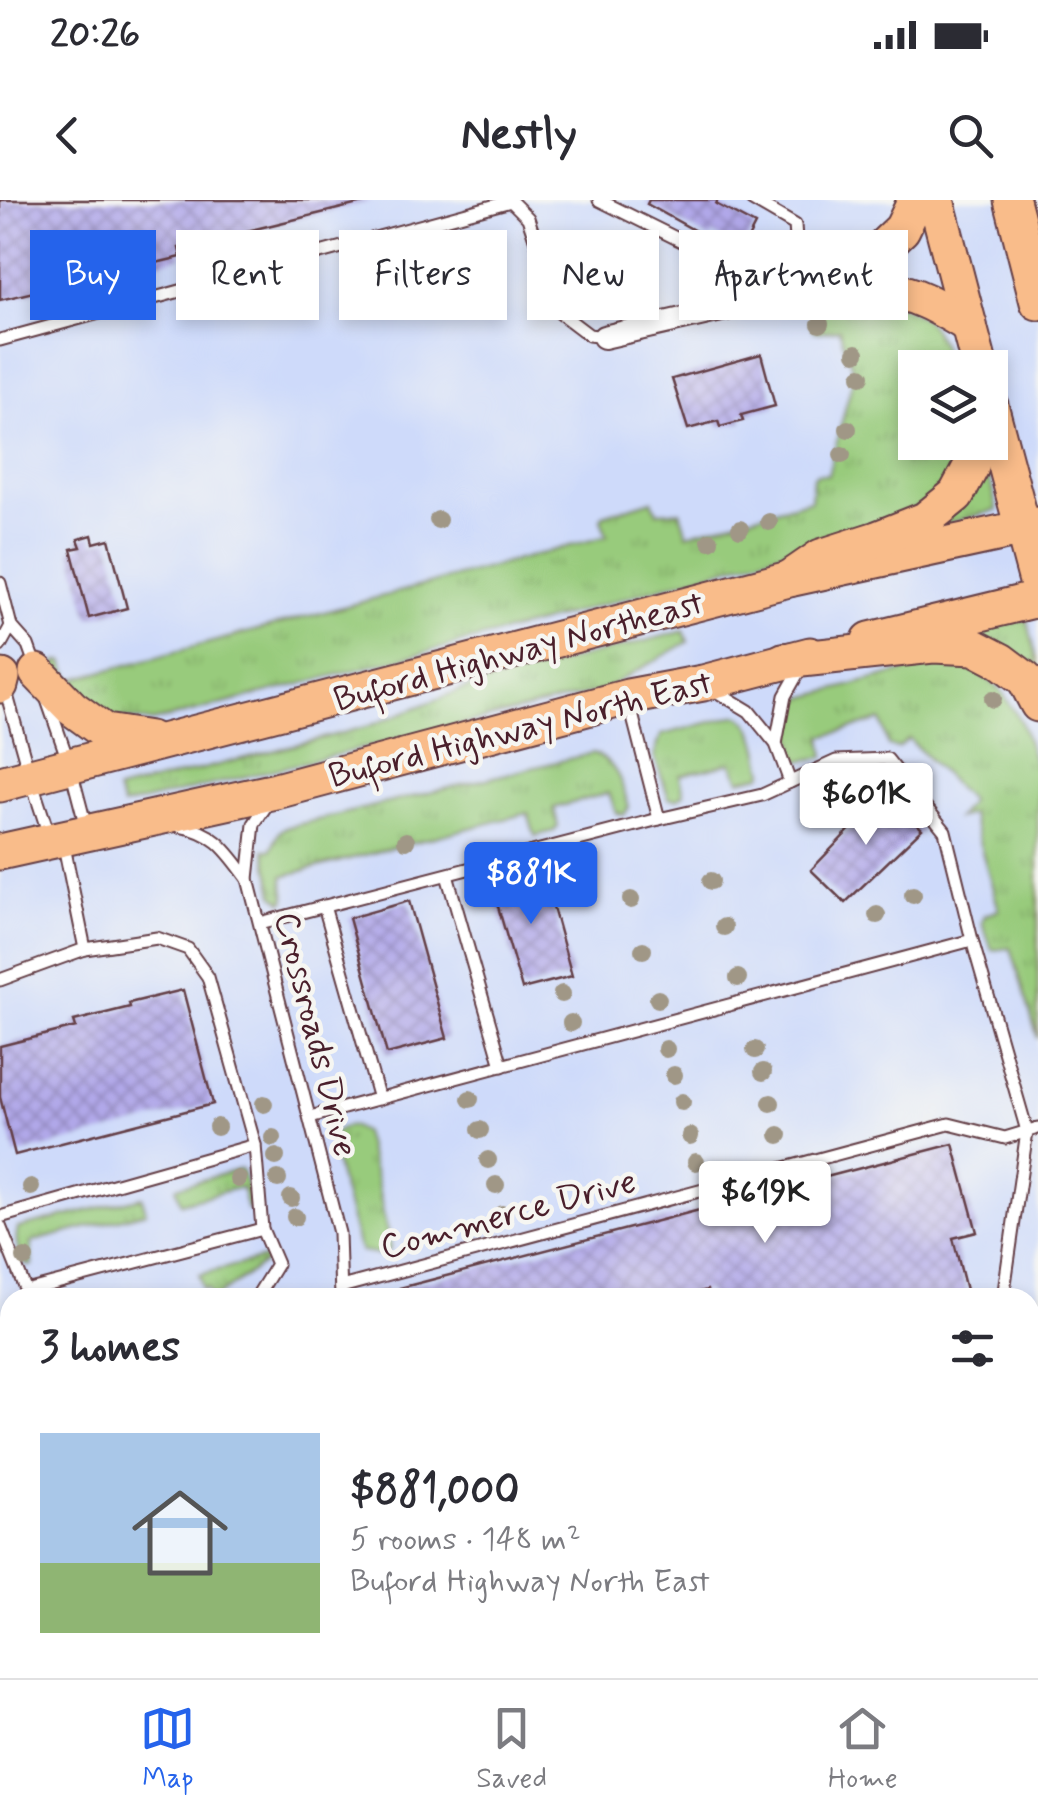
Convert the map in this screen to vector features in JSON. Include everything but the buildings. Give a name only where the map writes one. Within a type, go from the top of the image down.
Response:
[{"type":"main road","points":[[1012,200],[1032,250],[1038,286]]},
{"type":"main road","points":[[901,230],[922,201]]},
{"type":"main road","points":[[922,201],[956,317],[972,350]]},
{"type":"main road","points":[[1032,250],[1038,302]]},
{"type":"main road","points":[[908,294],[956,317]]},
{"type":"main road","points":[[956,317],[957,350]]},
{"type":"main road","points":[[788,579],[821,556],[925,520],[956,494],[972,460]]},
{"type":"main road","points":[[1008,460],[1030,527],[1038,585]]},
{"type":"main road","name":"Buford Highway Northeast","points":[[15,781],[788,579],[1030,527]]},
{"type":"main road","name":"Buford Highway North East","points":[[0,852],[276,791],[628,697],[704,682],[1038,599]]},
{"type":"main road","points":[[795,660],[933,645],[974,646],[1025,679],[1038,704]]},
{"type":"main road","points":[[38,672],[72,708],[105,732],[166,741]]},
{"type":"street","points":[[604,337],[679,320]]},
{"type":"lane","points":[[600,200],[679,240]]},
{"type":"lane","points":[[752,200],[795,225],[796,230]]},
{"type":"lane","points":[[0,340],[483,204],[511,201],[528,218],[560,313],[589,334],[604,337]]},
{"type":"lane","points":[[0,583],[11,626],[28,645],[70,766],[66,836],[85,949]]},
{"type":"lane","points":[[11,626],[0,670],[15,781],[66,836]]},
{"type":"lane","points":[[776,744],[795,660]]},
{"type":"lane","points":[[704,682],[748,711],[776,744],[790,782]]},
{"type":"lane","points":[[628,697],[659,819]]},
{"type":"lane","points":[[260,922],[762,795],[836,761],[887,759],[945,831],[972,940],[1032,1130],[1005,1288]]},
{"type":"lane","name":"Crossroads Drive","points":[[276,791],[254,824],[248,878],[340,1233],[341,1288]]},
{"type":"lane","points":[[148,820],[190,828],[220,842],[248,878]]},
{"type":"lane","points":[[447,875],[502,1066]]},
{"type":"lane","points":[[324,906],[379,1099]]},
{"type":"lane","points":[[0,980],[85,949],[157,938],[188,949],[208,977],[255,1145],[262,1229],[277,1264],[262,1288]]},
{"type":"lane","points":[[310,1117],[972,940]]},
{"type":"lane","name":"Commerce Drive","points":[[355,1288],[949,1124],[1005,1138],[1032,1130]]},
{"type":"lane","points":[[0,1216],[255,1145]]},
{"type":"lane","points":[[0,1226],[25,1288]]},
{"type":"lane","points":[[49,1288],[262,1229]]},
{"type":"shaded area","points":[[0,200],[1038,200],[1038,1288],[0,1288]]},
{"type":"green space","points":[[908,309],[933,328],[942,350],[898,350],[898,460],[957,460],[952,475],[928,502],[881,523],[539,623],[153,722],[98,715],[55,668],[56,662],[63,661],[71,680],[607,536],[603,515],[652,500],[657,512],[680,511],[687,534],[811,500],[813,477],[828,475],[854,375],[839,329],[814,331],[810,322],[908,320]]},
{"type":"green space","points":[[986,463],[997,510],[941,525]]},
{"type":"green space","points":[[1025,619],[1038,664],[1038,679],[979,633],[981,629]]},
{"type":"green space","points":[[684,631],[688,642],[601,691],[123,806],[117,791],[369,726],[474,685]]},
{"type":"green space","points":[[932,664],[956,664],[978,671],[1001,690],[1021,722],[1038,773],[1038,1039],[1011,948],[992,950],[982,922],[985,915],[999,910],[971,814],[957,818],[970,801],[909,739],[898,748],[888,746],[881,720],[822,737],[825,757],[800,761],[797,757],[790,721],[795,700]]},
{"type":"green space","points":[[738,715],[754,732],[762,775],[740,780],[731,763],[680,775],[684,794],[677,799],[669,798],[654,756],[661,735]]},
{"type":"green space","points":[[593,753],[608,762],[617,775],[629,807],[624,815],[616,813],[609,793],[554,808],[558,826],[554,831],[535,836],[528,813],[283,876],[286,899],[283,902],[274,894],[265,850],[271,850],[284,828]]},
{"type":"green space","points":[[351,1126],[363,1132],[377,1182],[390,1247],[378,1255],[361,1251],[358,1245],[331,1147],[336,1132]]},
{"type":"green space","points":[[241,1169],[254,1207],[247,1209],[241,1187],[181,1203],[176,1187]]},
{"type":"green space","points":[[142,1197],[146,1212],[31,1242],[32,1265],[28,1266],[19,1253],[18,1228]]},
{"type":"green space","points":[[264,1258],[267,1261],[229,1288],[202,1288],[199,1275]]}]
